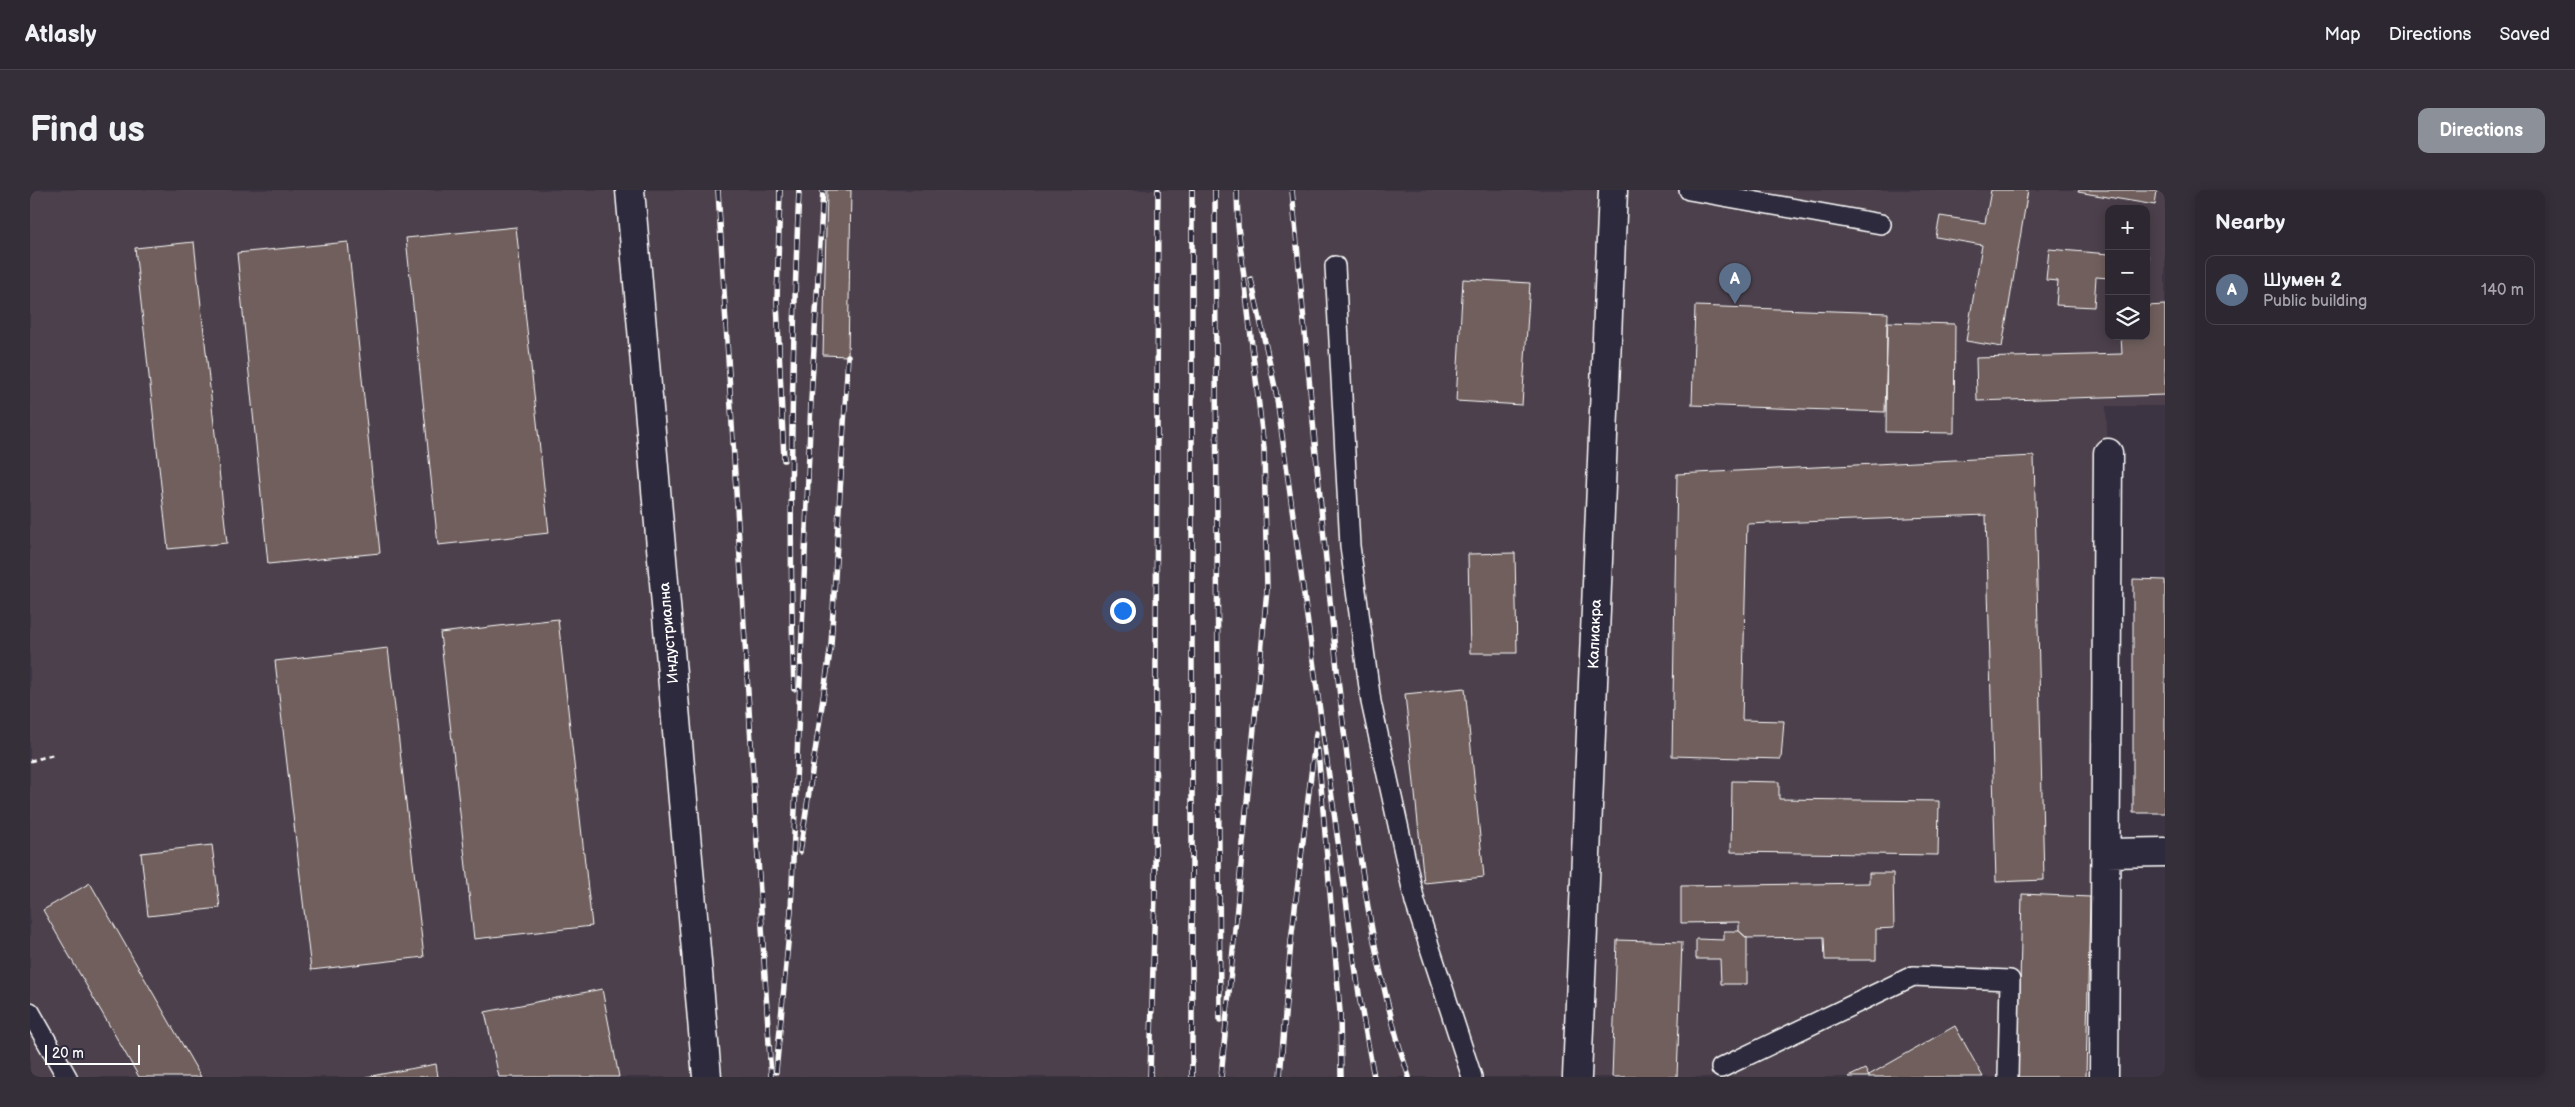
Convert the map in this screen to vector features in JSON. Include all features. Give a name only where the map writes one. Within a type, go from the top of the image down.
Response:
[{"type":"street","name":"Индустриална","points":[[630,190],[707,1077]]},
{"type":"street","name":"Калиакра","points":[[1577,1077],[1613,190]]},
{"type":"street","points":[[2104,1077],[2108,453]]},
{"type":"street","points":[[2106,852],[2165,852]]},
{"type":"lane","points":[[1689,190],[1881,224]]},
{"type":"lane","points":[[1335,266],[1350,546],[1371,702],[1415,902],[1472,1077]]},
{"type":"lane","points":[[1721,1068],[1913,976],[2010,980],[2008,1077]]},
{"type":"lane","points":[[30,1012],[67,1077]]},
{"type":"path","points":[[30,761],[56,754]]},
{"type":"shaded area","points":[[30,190],[2165,190],[2165,406],[2106,406],[2108,453],[2104,1077],[30,1077]]},
{"type":"building","points":[[827,190],[851,190],[848,356],[823,355]]},
{"type":"building","points":[[1991,190],[2028,190],[2002,347],[1966,341],[1982,245],[1936,237],[1940,216],[1985,223]]},
{"type":"building","points":[[2079,190],[2157,190],[2155,205],[2078,192]]},
{"type":"building","points":[[516,227],[549,533],[438,545],[406,238]]},
{"type":"building","points":[[194,242],[227,543],[168,549],[135,248]]},
{"type":"building","points":[[348,242],[380,553],[268,564],[237,253]]},
{"type":"building","points":[[2049,249],[2105,254],[2105,278],[2096,277],[2094,307],[2056,305],[2058,281],[2046,280]]},
{"type":"building","points":[[1463,279],[1530,283],[1522,405],[1456,401]]},
{"type":"building","points":[[2165,305],[2165,395],[1977,401],[1976,358],[2122,354],[2121,340],[2150,340],[2150,306]]},
{"type":"building","points":[[1695,306],[1888,313],[1885,412],[1692,405]]},
{"type":"building","points":[[1887,322],[1955,324],[1954,433],[1886,432]]},
{"type":"building","points":[[2034,456],[2044,880],[1996,882],[1986,515],[1747,524],[1742,720],[1784,721],[1781,759],[1672,756],[1677,474]]},
{"type":"building","points":[[1515,553],[1517,653],[1470,653],[1468,554]]},
{"type":"building","points":[[2133,579],[2165,580],[2165,813],[2133,813]]},
{"type":"building","points":[[558,619],[592,926],[474,939],[440,633]]},
{"type":"building","points":[[388,648],[424,957],[311,970],[275,661]]},
{"type":"building","points":[[1465,688],[1484,877],[1424,883],[1405,694]]},
{"type":"building","points":[[1732,781],[1779,782],[1779,799],[1939,801],[1938,855],[1731,852]]},
{"type":"building","points":[[212,845],[220,908],[148,916],[141,853]]},
{"type":"building","points":[[1869,873],[1893,873],[1894,928],[1876,929],[1876,960],[1825,960],[1824,937],[1747,938],[1739,931],[1739,922],[1681,923],[1681,886],[1869,883]]},
{"type":"building","points":[[90,883],[201,1077],[139,1077],[43,910]]},
{"type":"building","points":[[2022,894],[2090,897],[2086,1077],[2018,1077]]},
{"type":"building","points":[[1724,931],[1739,931],[1747,938],[1747,984],[1721,984],[1720,959],[1696,959],[1696,939],[1724,940]]},
{"type":"building","points":[[1617,940],[1682,942],[1677,1077],[1612,1077]]},
{"type":"building","points":[[602,989],[619,1077],[499,1077],[485,1012]]},
{"type":"building","points":[[1955,1026],[1983,1077],[1869,1077],[1869,1075]]},
{"type":"building","points":[[436,1064],[438,1077],[366,1077]]},
{"type":"building","points":[[1865,1069],[1869,1077],[1848,1077]]},
{"type":"railway","points":[[718,190],[771,1077]]},
{"type":"railway","points":[[780,190],[777,301],[784,460]]},
{"type":"railway","points":[[794,689],[791,564],[792,440],[799,190]]},
{"type":"railway","points":[[776,1072],[791,911],[811,401],[823,190]]},
{"type":"railway","points":[[1150,1077],[1155,894],[1158,190]]},
{"type":"railway","points":[[1192,190],[1192,1077]]},
{"type":"railway","points":[[1215,190],[1220,1020]]},
{"type":"railway","points":[[1221,1077],[1267,590],[1264,448],[1238,226],[1237,190]]},
{"type":"railway","points":[[1292,190],[1328,577],[1352,800],[1374,940],[1395,1032],[1409,1077]]},
{"type":"railway","points":[[1251,279],[1276,392],[1360,1001],[1374,1077]]},
{"type":"railway","points":[[800,852],[831,645],[848,356]]},
{"type":"railway","points":[[1280,1077],[1291,941],[1316,733]]},
{"type":"railway","points":[[1318,750],[1340,1012],[1341,1077]]},
{"type":"place","name":"Шумен 2","points":[[1735,304]]}]
